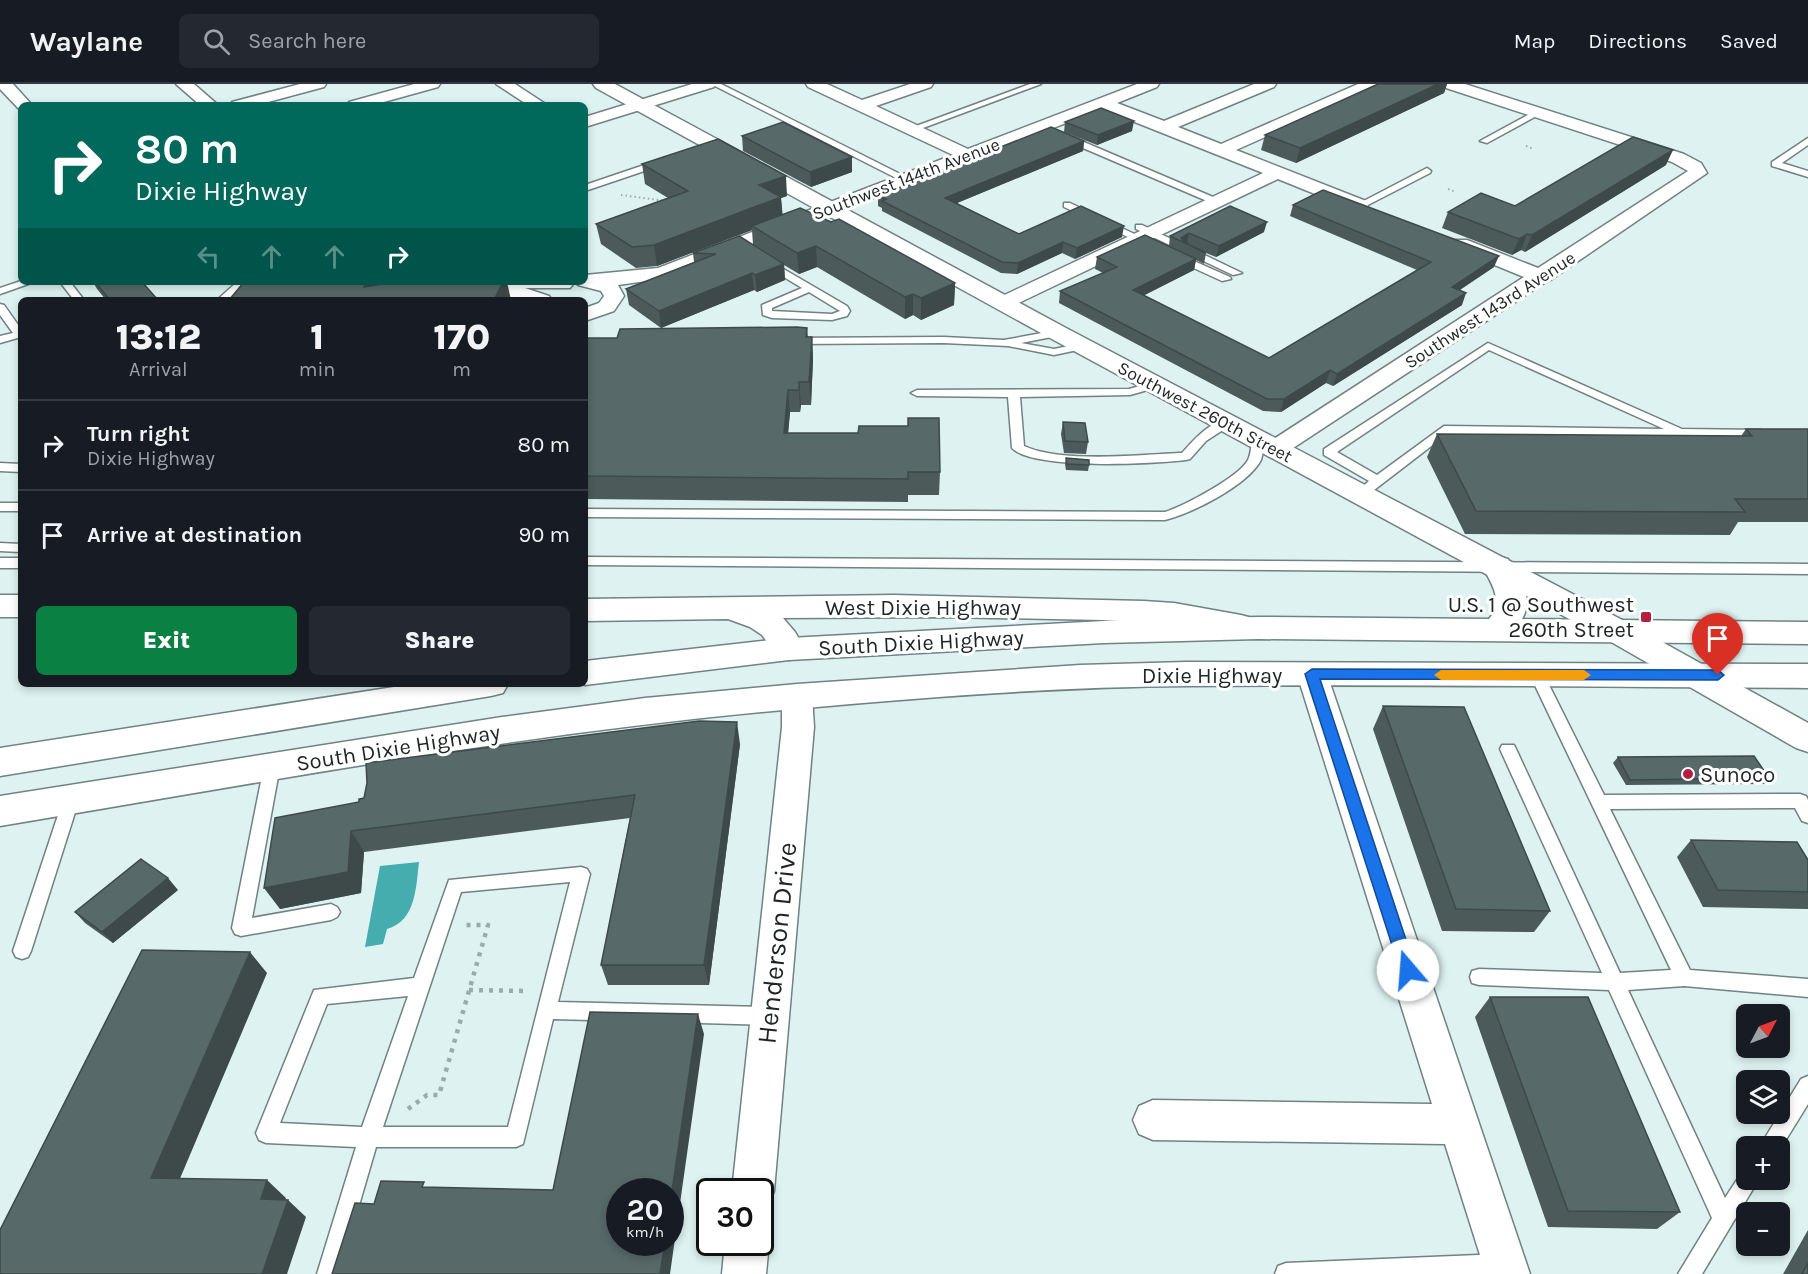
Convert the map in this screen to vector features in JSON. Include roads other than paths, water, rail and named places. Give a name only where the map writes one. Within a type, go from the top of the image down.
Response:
[{"type":"main road","name":"Southwest 260th Street","points":[[602,84],[704,147],[829,208],[1226,424],[1266,445],[1369,487],[1497,566],[1808,738]]},
{"type":"main road","points":[[1497,566],[1513,595],[1513,604],[1506,620],[1497,630]]},
{"type":"main road","points":[[0,606],[18,606]]},
{"type":"main road","name":"West Dixie Highway","points":[[588,610],[731,609],[764,606],[949,606],[1119,610],[1168,614],[1258,628]]},
{"type":"main road","name":"West Dixie Highway","points":[[731,609],[771,624],[780,632],[789,649]]},
{"type":"main road","name":"Dixie Highway","points":[[1258,628],[1808,633]]},
{"type":"main road","name":"South Dixie Highway","points":[[588,673],[789,649],[1074,633],[1258,628]]},
{"type":"main road","points":[[789,649],[797,696]]},
{"type":"main road","name":"Dixie Highway","points":[[797,696],[1080,677],[1312,674],[1808,676]]},
{"type":"main road","points":[[0,762],[472,687]]},
{"type":"main road","name":"South Dixie Highway","points":[[0,811],[272,766],[645,711],[797,696]]},
{"type":"street","points":[[4,84],[21,102]]},
{"type":"street","points":[[184,84],[206,102]]},
{"type":"street","points":[[246,102],[286,88],[318,84]]},
{"type":"street","points":[[364,102],[410,86],[432,84]]},
{"type":"street","points":[[504,84],[535,102]]},
{"type":"street","points":[[588,121],[708,84]]},
{"type":"street","points":[[814,84],[968,155]]},
{"type":"street","points":[[861,106],[925,84]]},
{"type":"street","name":"Southwest 144th Avenue","points":[[589,281],[661,274],[748,251],[829,208],[1151,84]]},
{"type":"street","points":[[1164,127],[1268,84]]},
{"type":"street","points":[[1222,150],[1371,84]]},
{"type":"street","points":[[1449,84],[1538,113]]},
{"type":"street","points":[[410,86],[432,101]]},
{"type":"street","points":[[1103,103],[1384,214]]},
{"type":"street","name":"Southwest 143rd Avenue","points":[[1266,445],[1542,277],[1696,176],[1698,170],[1695,166],[1678,158],[1538,113]]},
{"type":"street","points":[[1003,303],[1279,172]]},
{"type":"street","points":[[1439,236],[1542,277]]},
{"type":"street","name":"Southwest 144th Avenue","points":[[588,314],[599,311],[612,301],[656,280],[661,274]]},
{"type":"street","points":[[589,281],[609,287],[614,296],[612,301]]},
{"type":"street","points":[[503,285],[504,289],[532,297]]},
{"type":"street","points":[[544,297],[549,291],[562,285]]},
{"type":"street","points":[[1312,674],[1506,1270]]},
{"type":"street","name":"Henderson Drive","points":[[754,1178],[798,727],[797,696]]},
{"type":"street","points":[[1153,1120],[1459,1124]]},
{"type":"street","points":[[744,1274],[746,1256]]},
{"type":"lane","points":[[715,84],[905,179]]},
{"type":"lane","points":[[912,129],[1038,84]]},
{"type":"lane","points":[[1484,141],[1538,113]]},
{"type":"lane","points":[[1040,127],[1217,202]]},
{"type":"lane","points":[[1808,141],[1775,164],[1808,174]]},
{"type":"lane","points":[[588,187],[668,160]]},
{"type":"lane","points":[[1361,205],[1427,171]]},
{"type":"lane","points":[[1079,200],[1226,279]]},
{"type":"lane","points":[[1067,205],[1237,273]]},
{"type":"lane","points":[[748,251],[810,288],[843,308],[843,314],[832,317],[772,315],[764,309],[810,288]]},
{"type":"lane","points":[[0,291],[19,285]]},
{"type":"lane","points":[[67,285],[77,297]]},
{"type":"lane","points":[[226,297],[240,285]]},
{"type":"lane","points":[[0,307],[18,331]]},
{"type":"lane","points":[[1004,343],[1058,333]]},
{"type":"lane","points":[[0,340],[18,335]]},
{"type":"lane","points":[[776,342],[944,340],[1004,343],[1025,349],[1054,352],[1083,346]]},
{"type":"lane","points":[[1682,432],[1488,346],[1328,452],[1369,487],[1444,430],[1773,435]]},
{"type":"lane","points":[[917,393],[1130,392],[1154,385]]},
{"type":"lane","points":[[1014,394],[1018,448],[1044,457],[1138,460],[1186,456],[1202,438],[1226,424]]},
{"type":"lane","points":[[588,513],[1165,516],[1189,509],[1245,471],[1266,445]]},
{"type":"lane","points":[[0,467],[18,468]]},
{"type":"lane","points":[[0,507],[18,507]]},
{"type":"lane","points":[[0,547],[18,548]]},
{"type":"lane","points":[[588,561],[1808,569]]},
{"type":"lane","points":[[0,563],[18,563]]},
{"type":"lane","points":[[1537,675],[1684,978]]},
{"type":"lane","points":[[1508,749],[1724,1219]]},
{"type":"lane","points":[[272,766],[241,928],[331,912]]},
{"type":"lane","points":[[22,951],[71,800]]},
{"type":"lane","points":[[1598,802],[1805,807]]},
{"type":"lane","points":[[262,825],[283,821]]},
{"type":"lane","points":[[328,1274],[369,1137],[421,986],[454,885],[581,874],[516,1137],[369,1137],[266,1133],[321,996],[421,986]]},
{"type":"lane","points":[[1479,978],[1615,982],[1684,978],[1808,988]]},
{"type":"lane","points":[[546,1010],[770,1016]]},
{"type":"lane","points":[[1776,1136],[1808,1086]]},
{"type":"lane","points":[[1689,1274],[1742,1190]]},
{"type":"lane","points":[[1286,1274],[1506,1270]]},
{"type":"water","points":[[419,862],[413,902],[404,919],[387,929],[383,944],[365,947],[380,866]]},
{"type":"place","name":"U.S. 1 @ Southwest 260th Street","points":[[1646,617]]},
{"type":"place","name":"Sunoco","points":[[1688,774]]}]
